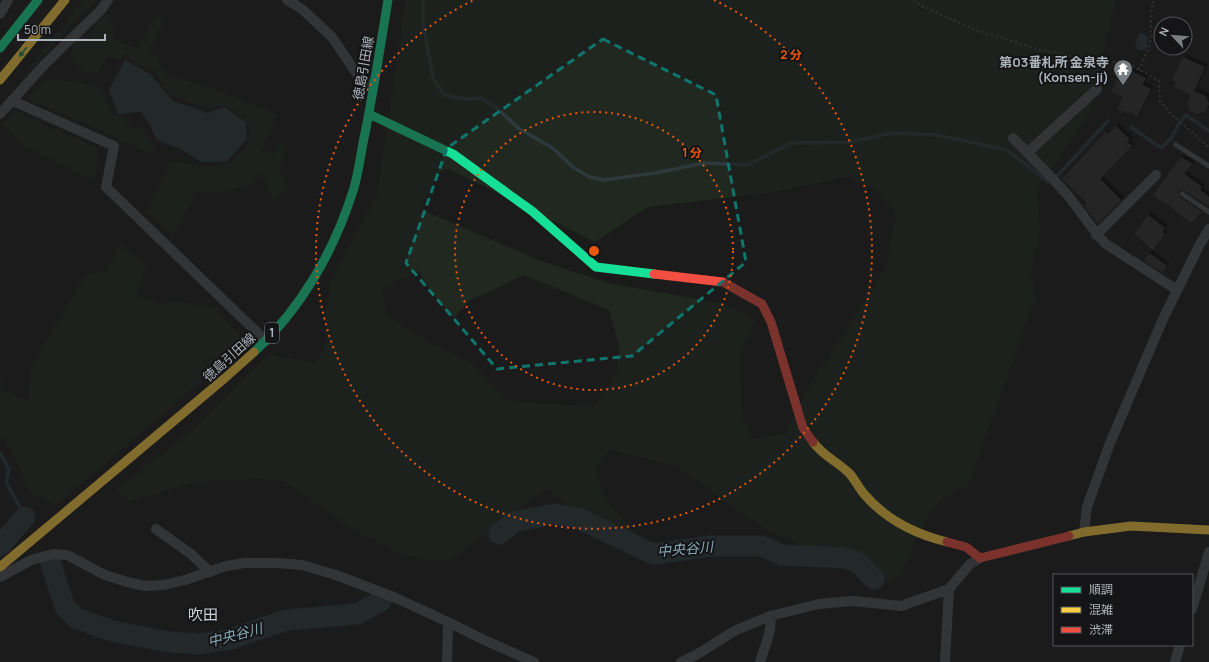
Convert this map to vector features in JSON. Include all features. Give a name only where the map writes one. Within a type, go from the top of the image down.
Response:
[{"type":"main road","points":[[0,48],[38,0]]},
{"type":"main road","points":[[0,80],[65,0]]},
{"type":"main road","name":"徳島引田線","points":[[0,567],[225,378],[266,341],[302,298],[331,247],[353,190],[369,114],[388,0]]},
{"type":"main road","points":[[369,114],[453,154],[532,211],[596,267],[724,282],[762,304],[771,322],[803,428],[820,451],[850,474],[864,494],[892,520],[927,537],[966,547],[980,558],[1084,532],[1131,526],[1209,530]]},
{"type":"street","points":[[0,14],[8,0]]},
{"type":"street","points":[[0,114],[44,65],[101,10],[108,0]]},
{"type":"street","points":[[287,0],[302,9],[332,37],[359,78],[373,87]]},
{"type":"street","points":[[1027,153],[1097,89]]},
{"type":"street","points":[[13,101],[114,146],[106,187],[266,341]]},
{"type":"street","points":[[1013,138],[1071,199],[1096,235],[1106,244],[1177,290]]},
{"type":"street","points":[[1096,235],[1156,175]]},
{"type":"street","points":[[1084,532],[1087,507],[1110,443],[1163,319],[1209,229]]},
{"type":"street","points":[[156,529],[192,554],[210,572]]},
{"type":"street","points":[[1193,605],[1209,552]]},
{"type":"street","points":[[0,577],[32,560],[53,554],[67,555],[105,574],[127,582],[145,586],[164,585],[185,580],[226,566],[244,563],[302,565],[336,575],[396,598],[534,662]]},
{"type":"street","points":[[681,662],[696,655],[736,630],[770,616],[819,604],[853,601],[901,606],[949,589],[970,564],[980,558]]},
{"type":"street","points":[[945,662],[949,589]]},
{"type":"street","points":[[760,662],[770,631],[772,621],[770,616]]},
{"type":"street","points":[[447,662],[448,622]]},
{"type":"street","points":[[1175,662],[1180,646]]},
{"type":"lane","points":[[1176,145],[1209,166]]},
{"type":"lane","points":[[1182,194],[1209,212]]},
{"type":"path","points":[[914,0],[920,5],[973,29],[1041,50],[1088,59],[1129,64],[1159,81],[1160,101],[1209,147]]},
{"type":"path","points":[[1139,70],[1150,44],[1152,3],[1156,0]]},
{"type":"highlighted area","points":[[603,39],[716,95],[746,262],[632,356],[497,369],[406,263],[447,148]]},
{"type":"shaded area","points":[[83,0],[97,0],[75,21],[14,88]]},
{"type":"shaded area","points":[[406,0],[1115,0],[1091,111],[1036,191],[1040,229],[1031,274],[1036,295],[969,484],[942,499],[929,513],[901,573],[889,582],[763,528],[675,465],[611,450],[595,468],[605,499],[635,534],[621,546],[547,488],[489,532],[445,562],[401,554],[353,529],[285,481],[254,478],[192,483],[129,501],[116,490],[193,430],[269,354],[316,364],[325,347],[326,313],[331,280],[377,195]],"holes":[[[449,169],[595,242],[648,207],[768,193],[847,177],[875,189],[896,215],[885,269],[812,381],[785,434],[754,439],[741,417],[740,353],[756,319],[725,304],[608,283],[541,261],[420,209],[438,173]],[[418,271],[452,320],[471,299],[524,275],[609,310],[620,351],[616,374],[595,406],[508,402],[472,364],[429,343],[386,315],[382,288]]]},
{"type":"shaded area","points":[[104,15],[111,15],[114,41],[137,48],[157,16],[164,20],[149,51],[157,58],[167,77],[195,83],[237,98],[277,115],[260,152],[273,155],[279,145],[287,147],[279,167],[287,187],[274,200],[261,172],[252,185],[218,192],[195,193],[173,236],[147,212],[170,163],[183,163],[208,167],[230,163],[247,146],[250,125],[244,118],[227,106],[207,108],[170,95],[154,70],[137,65],[125,53],[120,60],[107,57],[98,73],[83,72],[70,56],[75,41],[83,37],[92,37],[96,20]]},
{"type":"shaded area","points":[[1143,33],[1148,38],[1147,47],[1143,50],[1138,50],[1135,45],[1139,34]]},
{"type":"shaded area","points":[[125,60],[150,74],[173,101],[208,113],[225,107],[246,122],[247,139],[226,162],[201,162],[181,149],[157,140],[150,125],[141,112],[118,114],[109,90]]},
{"type":"shaded area","points":[[46,80],[74,82],[102,88],[111,113],[125,120],[130,126],[144,130],[158,153],[140,149],[93,126],[27,99]]},
{"type":"shaded area","points":[[15,111],[98,149],[95,181],[24,146],[11,132],[1,125]]},
{"type":"shaded area","points":[[120,245],[146,264],[138,295],[158,305],[176,301],[214,308],[243,338],[207,377],[57,504],[31,493],[10,448],[0,437],[0,362],[1,389],[29,401],[31,366],[85,276],[107,271]]},
{"type":"building","points":[[1183,57],[1205,67],[1194,91],[1206,96],[1209,104],[1205,112],[1197,114],[1190,111],[1187,104],[1191,95],[1174,87],[1176,82],[1172,80]]},
{"type":"building","points":[[1123,67],[1146,78],[1142,85],[1151,89],[1137,117],[1130,111],[1129,114],[1117,109],[1123,97],[1111,92]]},
{"type":"building","points":[[1116,126],[1130,140],[1127,142],[1132,146],[1100,179],[1121,200],[1098,224],[1084,206],[1087,203],[1062,179],[1106,132],[1108,134]]},
{"type":"building","points":[[1181,157],[1192,164],[1184,174],[1202,187],[1200,190],[1209,197],[1209,204],[1207,206],[1184,190],[1178,192],[1180,197],[1202,212],[1191,223],[1166,203],[1165,204],[1153,195]]},
{"type":"building","points":[[1148,215],[1165,228],[1162,232],[1165,234],[1153,250],[1134,234]]},
{"type":"building","points":[[1149,253],[1167,266],[1162,272],[1144,261]]},
{"type":"waterway","points":[[423,0],[423,22],[433,78],[444,94],[466,99],[481,98],[497,108],[518,128],[554,149],[574,168],[590,177],[604,180],[655,173],[705,163],[748,165],[791,143],[849,142],[893,133],[937,135],[1007,150],[1048,182],[1059,174],[1108,121]]},
{"type":"waterway","points":[[1131,127],[1158,146],[1162,147],[1172,137],[1178,125],[1186,115],[1209,131]]},
{"type":"waterway","points":[[0,453],[9,469],[6,482],[25,517]]},
{"type":"waterway","name":"中央谷川","points":[[499,534],[514,522],[554,514],[578,518],[653,554],[712,546],[762,546],[782,555],[844,558],[857,562],[874,579]]},
{"type":"waterway","name":"中央谷川","points":[[0,546],[25,517]]},
{"type":"waterway","name":"中央谷川","points":[[51,565],[65,607],[76,618],[112,631],[169,642],[199,644],[231,639],[286,620],[357,614],[381,601]]},
{"type":"traffic: fast","points":[[0,48],[38,0]]},
{"type":"traffic: fast","points":[[254,352],[287,317],[301,298],[326,257],[345,213],[358,173],[388,0]]},
{"type":"traffic: fast","points":[[369,114],[453,154],[532,211],[596,267],[654,274]]},
{"type":"traffic: slow","points":[[0,80],[65,0]]},
{"type":"traffic: slow","points":[[0,567],[254,352]]},
{"type":"traffic: slow","points":[[813,442],[822,452],[850,474],[864,494],[891,519],[924,535],[947,542]]},
{"type":"traffic: slow","points":[[1069,536],[1084,532],[1131,526],[1209,530]]},
{"type":"traffic: jam","points":[[654,274],[723,282],[762,304],[771,322],[803,428],[813,442]]},
{"type":"traffic: jam","points":[[947,542],[966,547],[980,558],[1069,536]]},
{"type":"place","name":"第03番札所 金泉寺 (Konsen-ji)","points":[[1123,86]]},
{"type":"district","name":"吹田","points":[[203,615]]}]
